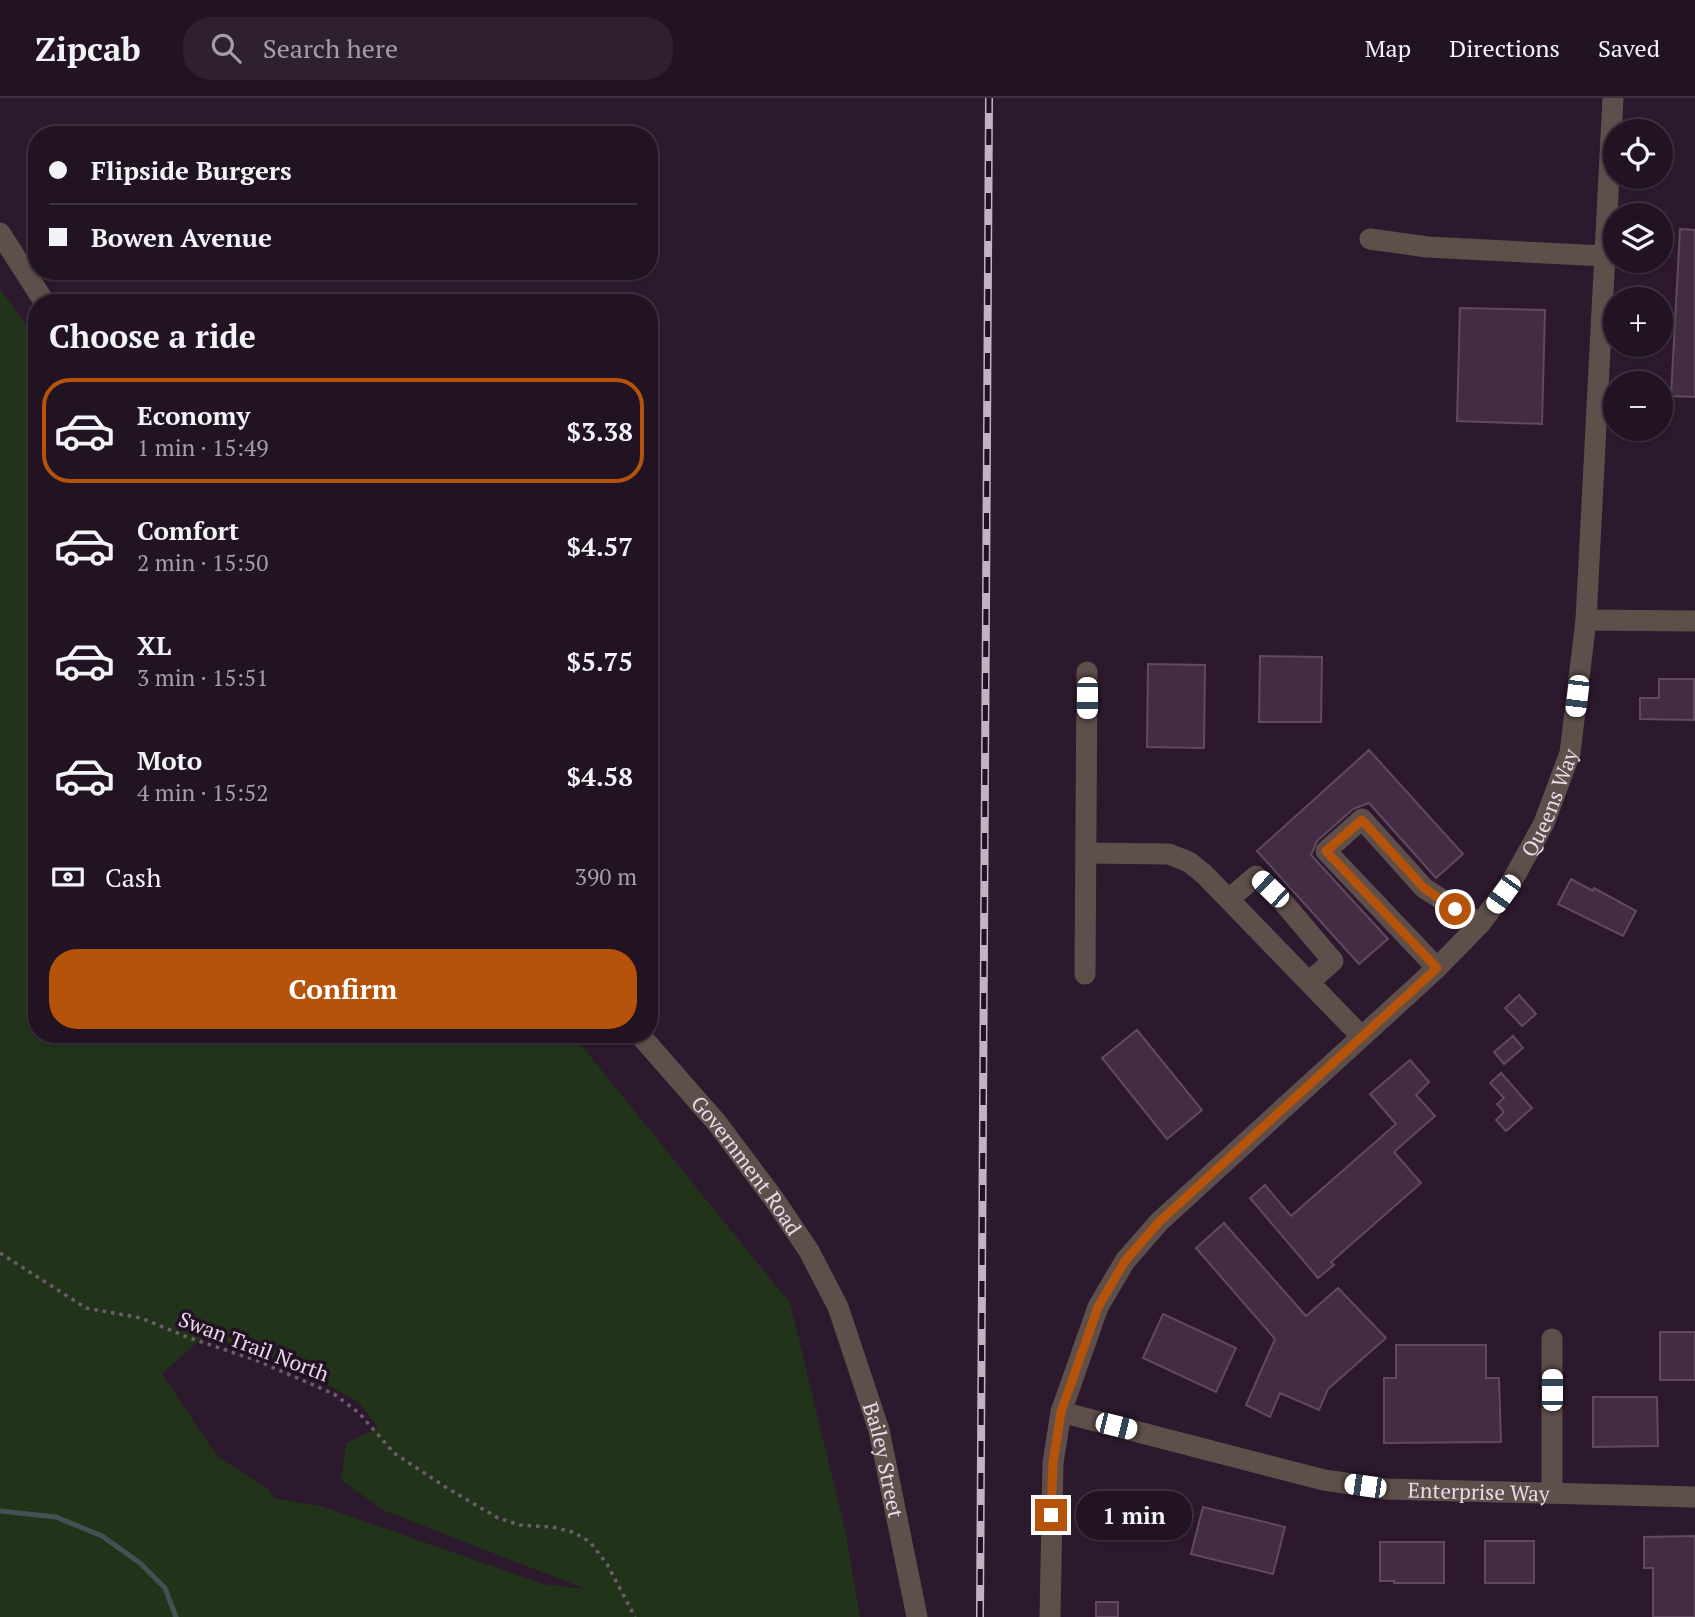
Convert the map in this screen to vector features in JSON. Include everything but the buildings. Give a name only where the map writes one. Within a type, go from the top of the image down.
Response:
[{"type":"street","name":"Queens Way","points":[[1608,203],[1614,98]]},
{"type":"street","points":[[0,233],[28,277]]},
{"type":"street","points":[[1370,239],[1427,247],[1603,256]]},
{"type":"street","name":"Queens Way","points":[[1050,1617],[1053,1463],[1061,1412],[1098,1307],[1125,1261],[1159,1222],[1437,968],[1480,924],[1512,881],[1544,823],[1570,753],[1586,620],[1604,273]]},
{"type":"street","points":[[1586,620],[1695,621]]},
{"type":"street","points":[[1085,974],[1087,672]]},
{"type":"street","points":[[1437,968],[1326,851],[1362,820],[1424,888],[1480,924]]},
{"type":"street","points":[[1086,853],[1169,853],[1189,862],[1229,899],[1362,1036]]},
{"type":"street","points":[[1229,899],[1256,876],[1283,902],[1333,961],[1309,982]]},
{"type":"street","name":"Government Road","points":[[647,1043],[717,1123],[774,1199],[809,1251],[838,1307]]},
{"type":"street","name":"Bailey Street","points":[[838,1307],[879,1430],[917,1617]]},
{"type":"street","points":[[1552,1339],[1552,1493]]},
{"type":"street","name":"Enterprise Way","points":[[1061,1412],[1324,1480],[1386,1489],[1695,1497]]},
{"type":"path","name":"Swan Trail North","points":[[0,1253],[86,1308],[141,1318],[258,1361],[334,1394],[359,1413],[394,1453],[488,1512],[520,1525],[552,1527],[573,1532],[590,1542],[607,1564],[635,1617]]},
{"type":"green space","points":[[0,289],[28,328],[28,1043],[579,1043],[790,1303],[846,1534],[860,1617],[0,1617]],"holes":[[[204,1336],[281,1360],[359,1402],[378,1428],[346,1443],[341,1480],[383,1510],[586,1589],[543,1584],[321,1506],[276,1499],[268,1489],[218,1457],[162,1374]]]},
{"type":"waterway","points":[[0,1511],[56,1517],[102,1536],[140,1563],[165,1588],[176,1617]]},
{"type":"railway","points":[[980,1617],[989,98]]},
{"type":"route","points":[[1051,1515],[1055,1442],[1061,1412],[1098,1307],[1125,1261],[1159,1222],[1437,968],[1326,851],[1362,820],[1424,888],[1455,909]]}]
